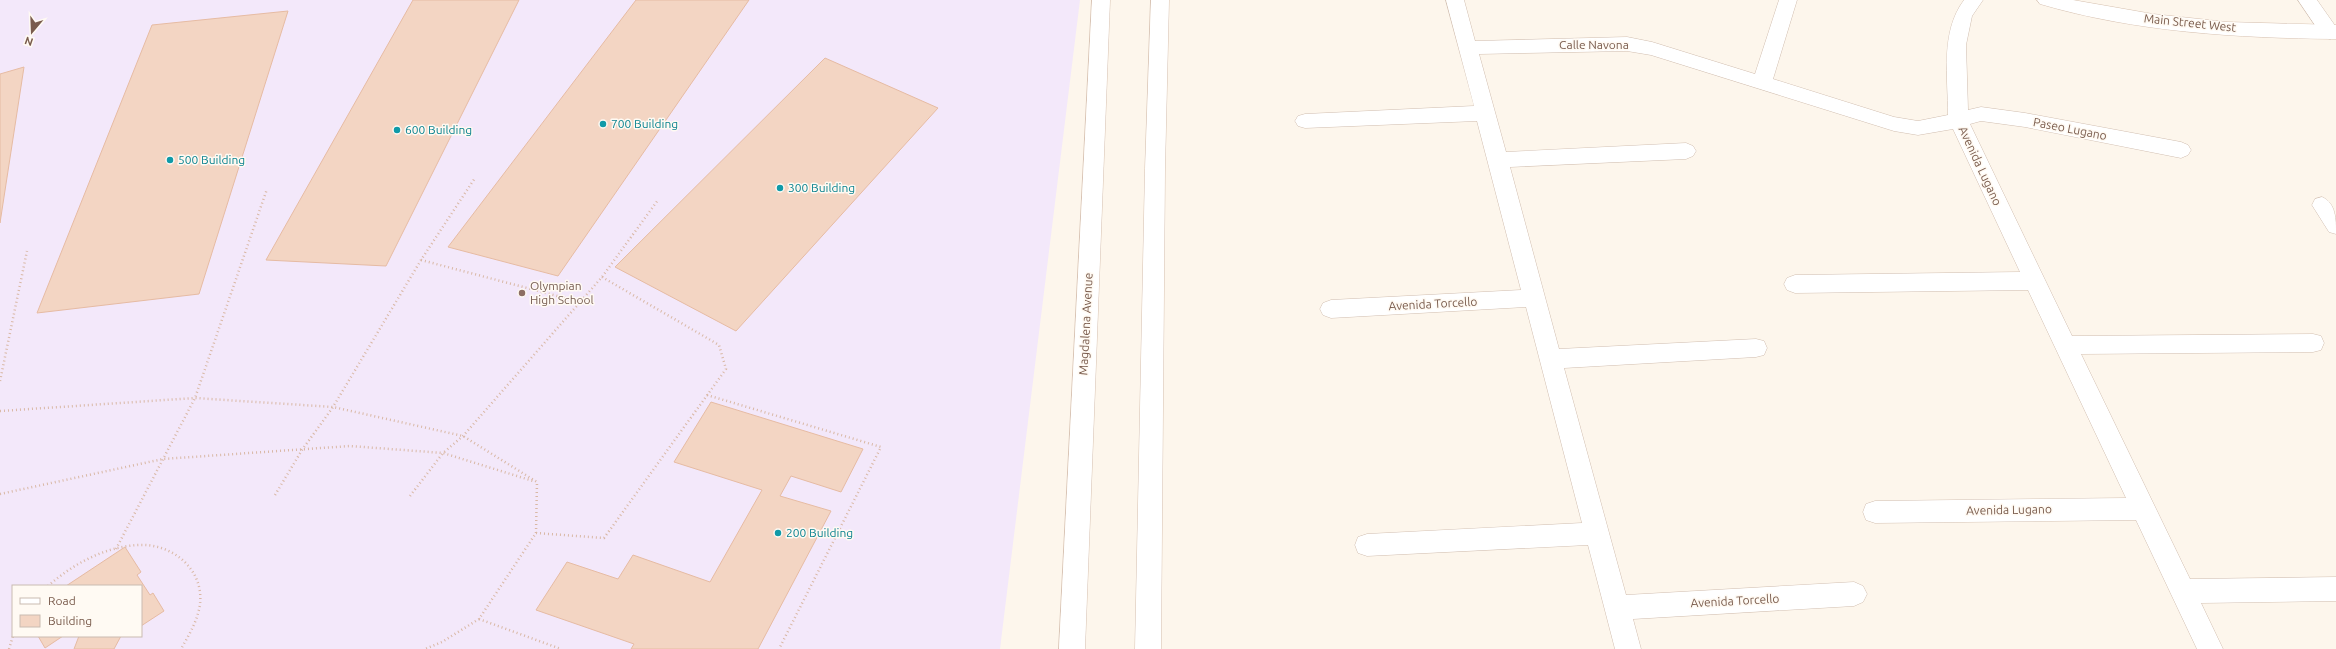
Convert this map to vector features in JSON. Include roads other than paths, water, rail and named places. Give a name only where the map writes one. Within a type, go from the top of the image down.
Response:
[{"type":"street","name":"Magdalena Avenue","points":[[1072,649],[1101,0]]},
{"type":"street","points":[[1148,649],[1154,169],[1160,0]]},
{"type":"street","points":[[1455,0],[1628,649]]},
{"type":"street","points":[[1762,83],[1788,0]]},
{"type":"street","name":"Avenida Lugano","points":[[1974,0],[1963,15],[1957,45],[1958,119],[2064,345],[2210,649]]},
{"type":"street","name":"Main Street West","points":[[2046,0],[2167,22],[2251,29],[2333,32]]},
{"type":"street","points":[[2307,0],[2333,32]]},
{"type":"street","name":"Calle Navona","points":[[1469,48],[1627,44],[1652,49],[1894,124],[1912,127],[1938,125],[1958,119]]},
{"type":"street","points":[[1305,121],[1486,113]]},
{"type":"street","name":"Paseo Lugano","points":[[1958,119],[1982,114],[2006,117],[2181,150]]},
{"type":"street","points":[[1498,160],[1686,151]]},
{"type":"street","points":[[2329,205],[2336,226]]},
{"type":"street","points":[[1795,284],[2035,281]]},
{"type":"street","name":"Avenida Torcello","points":[[1331,309],[1535,298]]},
{"type":"street","points":[[2064,345],[2313,343]]},
{"type":"street","points":[[1551,359],[1756,348]]},
{"type":"street","name":"Avenida Lugano","points":[[1875,512],[2143,509]]},
{"type":"street","points":[[1367,545],[1598,533]]},
{"type":"street","points":[[2182,591],[2336,589]]},
{"type":"street","name":"Avenida Torcello","points":[[1617,608],[1854,594]]},
{"type":"place","name":"700 Building","points":[[603,124]]},
{"type":"place","name":"600 Building","points":[[397,130]]},
{"type":"place","name":"500 Building","points":[[170,160]]},
{"type":"place","name":"300 Building","points":[[780,188]]},
{"type":"place","name":"Olympian High School","points":[[522,293]]},
{"type":"place","name":"200 Building","points":[[778,533]]}]
